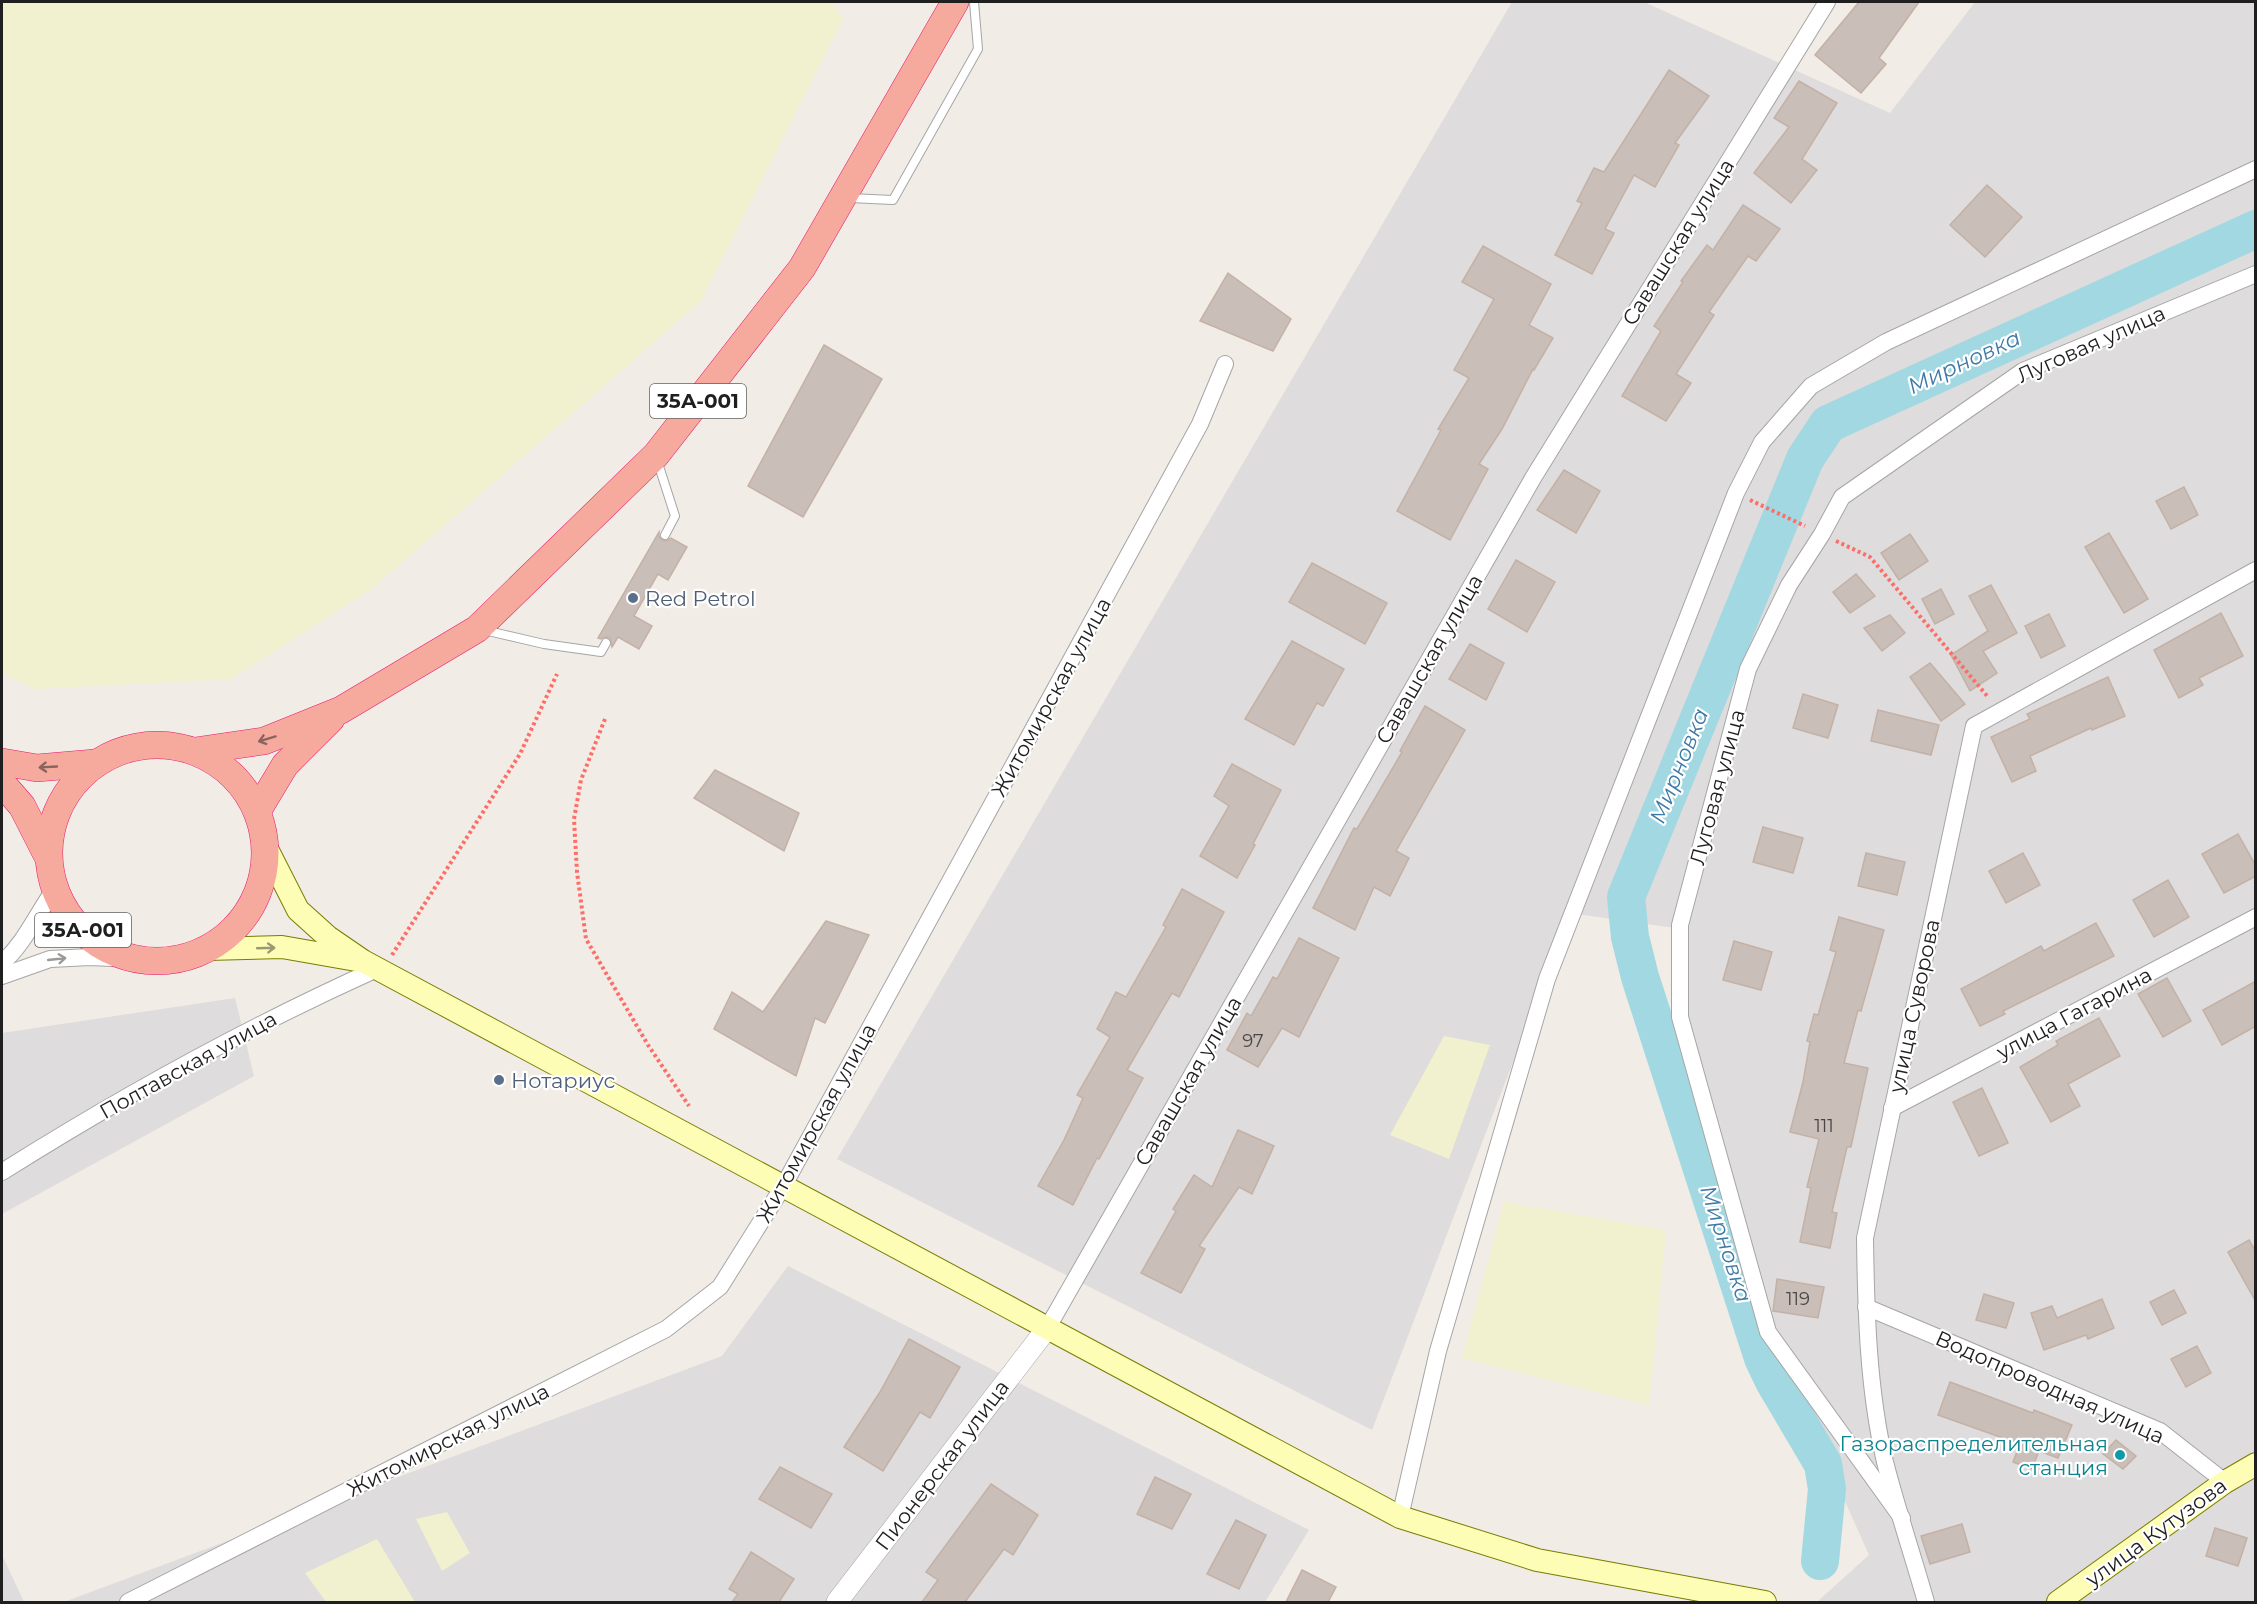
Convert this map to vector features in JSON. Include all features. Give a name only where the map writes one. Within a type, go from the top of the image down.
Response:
[{"type":"highway","name":"35А-001","points":[[48,857],[53,821],[69,788],[95,763],[127,748],[161,744],[195,750],[264,741],[341,710],[477,629],[656,455],[802,268],[955,2]]},
{"type":"highway","name":"35А-001","points":[[258,810],[285,765],[341,710]]},
{"type":"highway","name":"35А-001","points":[[2,783],[22,806],[48,857],[55,889],[73,921],[100,945],[135,959],[172,960],[207,949],[233,931],[252,907],[264,878],[266,847],[258,810],[233,774],[195,750]]},
{"type":"highway","name":"35А-001","points":[[2,762],[37,768],[95,763]]},
{"type":"main road","points":[[266,847],[298,910],[328,937],[371,964],[1400,1517],[1537,1560],[1765,1602]]},
{"type":"main road","points":[[207,949],[282,947],[371,964]]},
{"type":"main road","name":"улица Кутузова","points":[[2058,1602],[2225,1482],[2256,1464]]},
{"type":"street","name":"Савашская улица","points":[[1048,1327],[1533,478],[1827,2]]},
{"type":"street","points":[[1400,1517],[1438,1351],[1547,979],[1736,493],[1762,442],[1811,386],[1886,342],[2256,169]]},
{"type":"street","name":"Луговая улица","points":[[1902,1518],[1767,1332],[1680,1017],[1680,925],[1748,669],[1814,531],[1842,497],[2023,370],[2256,274]]},
{"type":"street","name":"Житомирская улица","points":[[128,1602],[666,1329],[720,1287],[784,1185],[1200,424],[1226,364]]},
{"type":"street","name":"улица Суворова","points":[[1926,1602],[1883,1450],[1872,1383],[1866,1307],[1865,1238],[1974,726],[2256,570]]},
{"type":"street","points":[[2,963],[23,939],[55,889]]},
{"type":"street","name":"улица Гагарина","points":[[1892,1108],[2256,917]]},
{"type":"street","points":[[2,976],[50,959],[90,957],[135,959]]},
{"type":"street","name":"Полтавская улица","points":[[2,1172],[73,1127],[371,964]]},
{"type":"street","name":"Водопроводная улица","points":[[1866,1307],[2160,1431],[2225,1482]]},
{"type":"street","name":"Пионерская улица","points":[[837,1602],[1048,1327]]},
{"type":"lane","points":[[842,197],[893,200],[978,49],[974,2]]},
{"type":"lane","points":[[656,455],[675,516],[665,535]]},
{"type":"lane","points":[[477,629],[544,644],[601,652],[606,643]]},
{"type":"path","points":[[1736,493],[1870,557],[2000,711]]},
{"type":"path","points":[[371,964],[396,951],[520,754],[557,674]]},
{"type":"path","points":[[605,719],[580,780],[574,819],[577,872],[586,939],[648,1044],[689,1106]]},
{"type":"shaded area","points":[[1512,2],[1644,2],[1890,113],[1975,2],[2255,2],[2255,1602],[1817,1602],[1869,1555],[1765,1323],[1689,1018],[1689,930],[1570,913],[1372,1430],[837,1159]]},
{"type":"shaded area","points":[[235,998],[254,1076],[2,1214],[2,1033]]},
{"type":"shaded area","points":[[788,1266],[1309,1530],[1265,1602],[64,1602],[722,1356]]},
{"type":"shaded area","points":[[2,1555],[24,1602],[2,1602]]},
{"type":"green space","points":[[2,2],[832,2],[843,19],[701,301],[373,588],[231,679],[34,689],[2,672]]},
{"type":"green space","points":[[1444,1036],[1490,1045],[1449,1159],[1390,1135]]},
{"type":"green space","points":[[1504,1202],[1666,1230],[1649,1405],[1462,1358]]},
{"type":"green space","points":[[447,1512],[470,1553],[442,1571],[416,1519]]},
{"type":"green space","points":[[377,1539],[415,1602],[326,1602],[305,1573]]},
{"type":"building","points":[[1859,2],[1919,2],[1879,58],[1886,64],[1861,93],[1815,55]]},
{"type":"building","points":[[1669,70],[1709,96],[1675,143],[1679,145],[1655,187],[1634,175],[1605,229],[1614,233],[1592,274],[1555,255],[1582,203],[1577,201],[1594,168],[1604,172]]},
{"type":"building","points":[[1799,81],[1837,103],[1802,159],[1817,170],[1791,203],[1754,173],[1789,127],[1774,118]]},
{"type":"building","points":[[1987,185],[2022,217],[1985,257],[1950,225]]},
{"type":"building","points":[[1743,205],[1780,229],[1756,261],[1748,256],[1709,312],[1714,315],[1676,374],[1691,383],[1666,421],[1622,396],[1661,331],[1654,326],[1683,282],[1681,281],[1707,245],[1713,250]]},
{"type":"building","points":[[1483,246],[1551,284],[1529,325],[1553,338],[1533,369],[1502,429],[1479,464],[1488,469],[1450,540],[1397,511],[1441,430],[1438,429],[1469,378],[1454,370],[1494,299],[1462,282]]},
{"type":"building","points":[[1228,273],[1291,319],[1273,351],[1200,321]]},
{"type":"building","points":[[824,345],[882,379],[803,517],[748,486]]},
{"type":"building","points":[[1564,470],[1600,491],[1576,533],[1537,510]]},
{"type":"building","points":[[2184,487],[2198,515],[2171,529],[2156,501]]},
{"type":"building","name":"Red Petrol","points":[[659,532],[662,540],[666,541],[671,538],[687,547],[668,580],[658,574],[634,616],[652,626],[639,649],[618,637],[612,647],[610,638],[598,638]]},
{"type":"building","points":[[2109,533],[2148,599],[2124,613],[2085,547]]},
{"type":"building","points":[[1910,534],[1928,561],[1899,580],[1881,553]]},
{"type":"building","points":[[1516,560],[1555,582],[1527,632],[1488,609]]},
{"type":"building","points":[[1312,563],[1387,603],[1365,644],[1289,602]]},
{"type":"building","points":[[1856,574],[1875,596],[1850,613],[1833,592]]},
{"type":"building","points":[[1991,585],[2017,633],[1983,651],[1997,673],[1970,691],[1951,655],[1988,631],[1969,596]]},
{"type":"building","points":[[1941,589],[1954,614],[1935,624],[1922,599]]},
{"type":"building","points":[[2221,613],[2243,656],[2199,678],[2203,685],[2179,698],[2154,650]]},
{"type":"building","points":[[2049,614],[2065,646],[2041,658],[2025,626]]},
{"type":"building","points":[[1890,615],[1905,633],[1882,651],[1864,628]]},
{"type":"building","points":[[1292,641],[1344,669],[1323,706],[1317,703],[1294,745],[1245,719]]},
{"type":"building","points":[[1470,644],[1504,663],[1486,700],[1449,679]]},
{"type":"building","points":[[1930,663],[1965,704],[1941,721],[1910,677]]},
{"type":"building","points":[[2108,677],[2125,716],[2092,730],[2091,728],[2030,756],[2036,771],[2012,782],[1991,737],[2030,719],[2027,714]]},
{"type":"building","points":[[1803,694],[1838,705],[1828,738],[1793,728]]},
{"type":"building","points":[[1425,706],[1465,730],[1396,851],[1409,858],[1390,896],[1374,887],[1355,930],[1313,908],[1354,828],[1357,829],[1402,752],[1400,751]]},
{"type":"building","points":[[1878,710],[1939,725],[1931,755],[1871,741]]},
{"type":"building","points":[[1232,764],[1281,790],[1237,878],[1200,856],[1229,806],[1214,796]]},
{"type":"building","points":[[715,770],[799,813],[784,851],[694,798]]},
{"type":"building","points":[[1763,827],[1803,838],[1793,873],[1753,862]]},
{"type":"building","points":[[2238,834],[2256,866],[2256,876],[2224,893],[2202,854]]},
{"type":"building","points":[[1866,853],[1905,862],[1897,895],[1858,886]]},
{"type":"building","points":[[2023,853],[2040,885],[2006,903],[1989,871]]},
{"type":"building","points":[[2168,880],[2189,917],[2154,937],[2133,900]]},
{"type":"building","points":[[1182,889],[1224,912],[1179,997],[1172,993],[1127,1070],[1143,1078],[1073,1205],[1038,1186],[1064,1140],[1083,1098],[1077,1095],[1110,1037],[1097,1029],[1116,992],[1126,997],[1166,927],[1163,925]]},
{"type":"building","points":[[1839,917],[1884,930],[1861,1011],[1858,1010],[1844,1063],[1868,1068],[1851,1147],[1847,1147],[1832,1212],[1837,1213],[1830,1248],[1800,1242],[1811,1188],[1807,1187],[1819,1139],[1790,1132],[1803,1082],[1810,1042],[1807,1041],[1814,1014],[1818,1015],[1836,952],[1830,950]]},
{"type":"building","points":[[826,921],[869,935],[825,1023],[815,1018],[796,1076],[714,1029],[732,992],[763,1012]]},
{"type":"building","points":[[2096,923],[2114,956],[2003,1011],[2005,1014],[1980,1026],[1961,989],[2041,946],[2044,951]]},
{"type":"building","points":[[1299,938],[1339,958],[1299,1037],[1282,1028],[1258,1067],[1227,1050],[1247,1013],[1251,1016],[1273,977],[1277,979]]},
{"type":"building","points":[[1734,941],[1772,952],[1761,990],[1723,980]]},
{"type":"building","points":[[2167,978],[2191,1021],[2163,1037],[2138,994]]},
{"type":"building","points":[[2256,981],[2256,1026],[2222,1045],[2203,1010]]},
{"type":"building","points":[[2099,1018],[2120,1056],[2068,1084],[2080,1106],[2051,1122],[2020,1067],[2058,1045],[2056,1041]]},
{"type":"building","points":[[1982,1088],[2008,1143],[1979,1156],[1953,1102]]},
{"type":"building","points":[[1238,1130],[1274,1146],[1252,1194],[1239,1187],[1199,1246],[1205,1249],[1181,1293],[1141,1273],[1176,1211],[1173,1209],[1194,1175],[1212,1187]]},
{"type":"building","points":[[2249,1240],[2256,1252],[2256,1302],[2228,1252]]},
{"type":"building","points":[[1777,1279],[1824,1287],[1818,1318],[1773,1311]]},
{"type":"building","points":[[2174,1290],[2186,1313],[2162,1325],[2150,1302]]},
{"type":"building","points":[[1984,1294],[2014,1303],[2006,1328],[1976,1320]]},
{"type":"building","points":[[2102,1299],[2114,1328],[2088,1339],[2086,1335],[2044,1350],[2031,1313],[2052,1306],[2057,1318]]},
{"type":"building","points":[[909,1339],[960,1367],[930,1418],[920,1412],[883,1471],[844,1447],[880,1392]]},
{"type":"building","points":[[2197,1346],[2211,1373],[2186,1387],[2171,1359]]},
{"type":"building","points":[[1950,1382],[2072,1425],[2058,1458],[2039,1451],[2032,1469],[2013,1462],[2020,1444],[1938,1415]]},
{"type":"building","name":"Газораспределительная станция","points":[[2116,1440],[2136,1456],[2123,1469],[2103,1454]]},
{"type":"building","points":[[780,1467],[832,1494],[811,1528],[759,1499]]},
{"type":"building","points":[[1155,1477],[1191,1494],[1172,1529],[1137,1514]]},
{"type":"building","points":[[991,1484],[1038,1515],[1013,1555],[1004,1549],[965,1602],[922,1602],[938,1580],[926,1572]]},
{"type":"building","points":[[1236,1520],[1266,1535],[1239,1589],[1207,1574]]},
{"type":"building","points":[[1962,1524],[1970,1552],[1930,1564],[1921,1536]]},
{"type":"building","points":[[2215,1528],[2247,1538],[2238,1566],[2206,1556]]},
{"type":"building","points":[[751,1552],[794,1579],[779,1602],[732,1602],[738,1594],[729,1589]]},
{"type":"building","points":[[1302,1570],[1336,1587],[1328,1602],[1286,1602]]},
{"type":"waterway","name":"Мирновка","points":[[1820,1561],[1827,1489],[1823,1464],[1763,1358],[1640,977],[1630,937],[1626,897],[1805,459],[1828,424],[2256,229]]},
{"type":"place","name":"Red Petrol","points":[[633,598]]},
{"type":"place","name":"Нотариус","points":[[499,1080]]},
{"type":"place","name":"Газораспределительная станция","points":[[2120,1455]]}]
